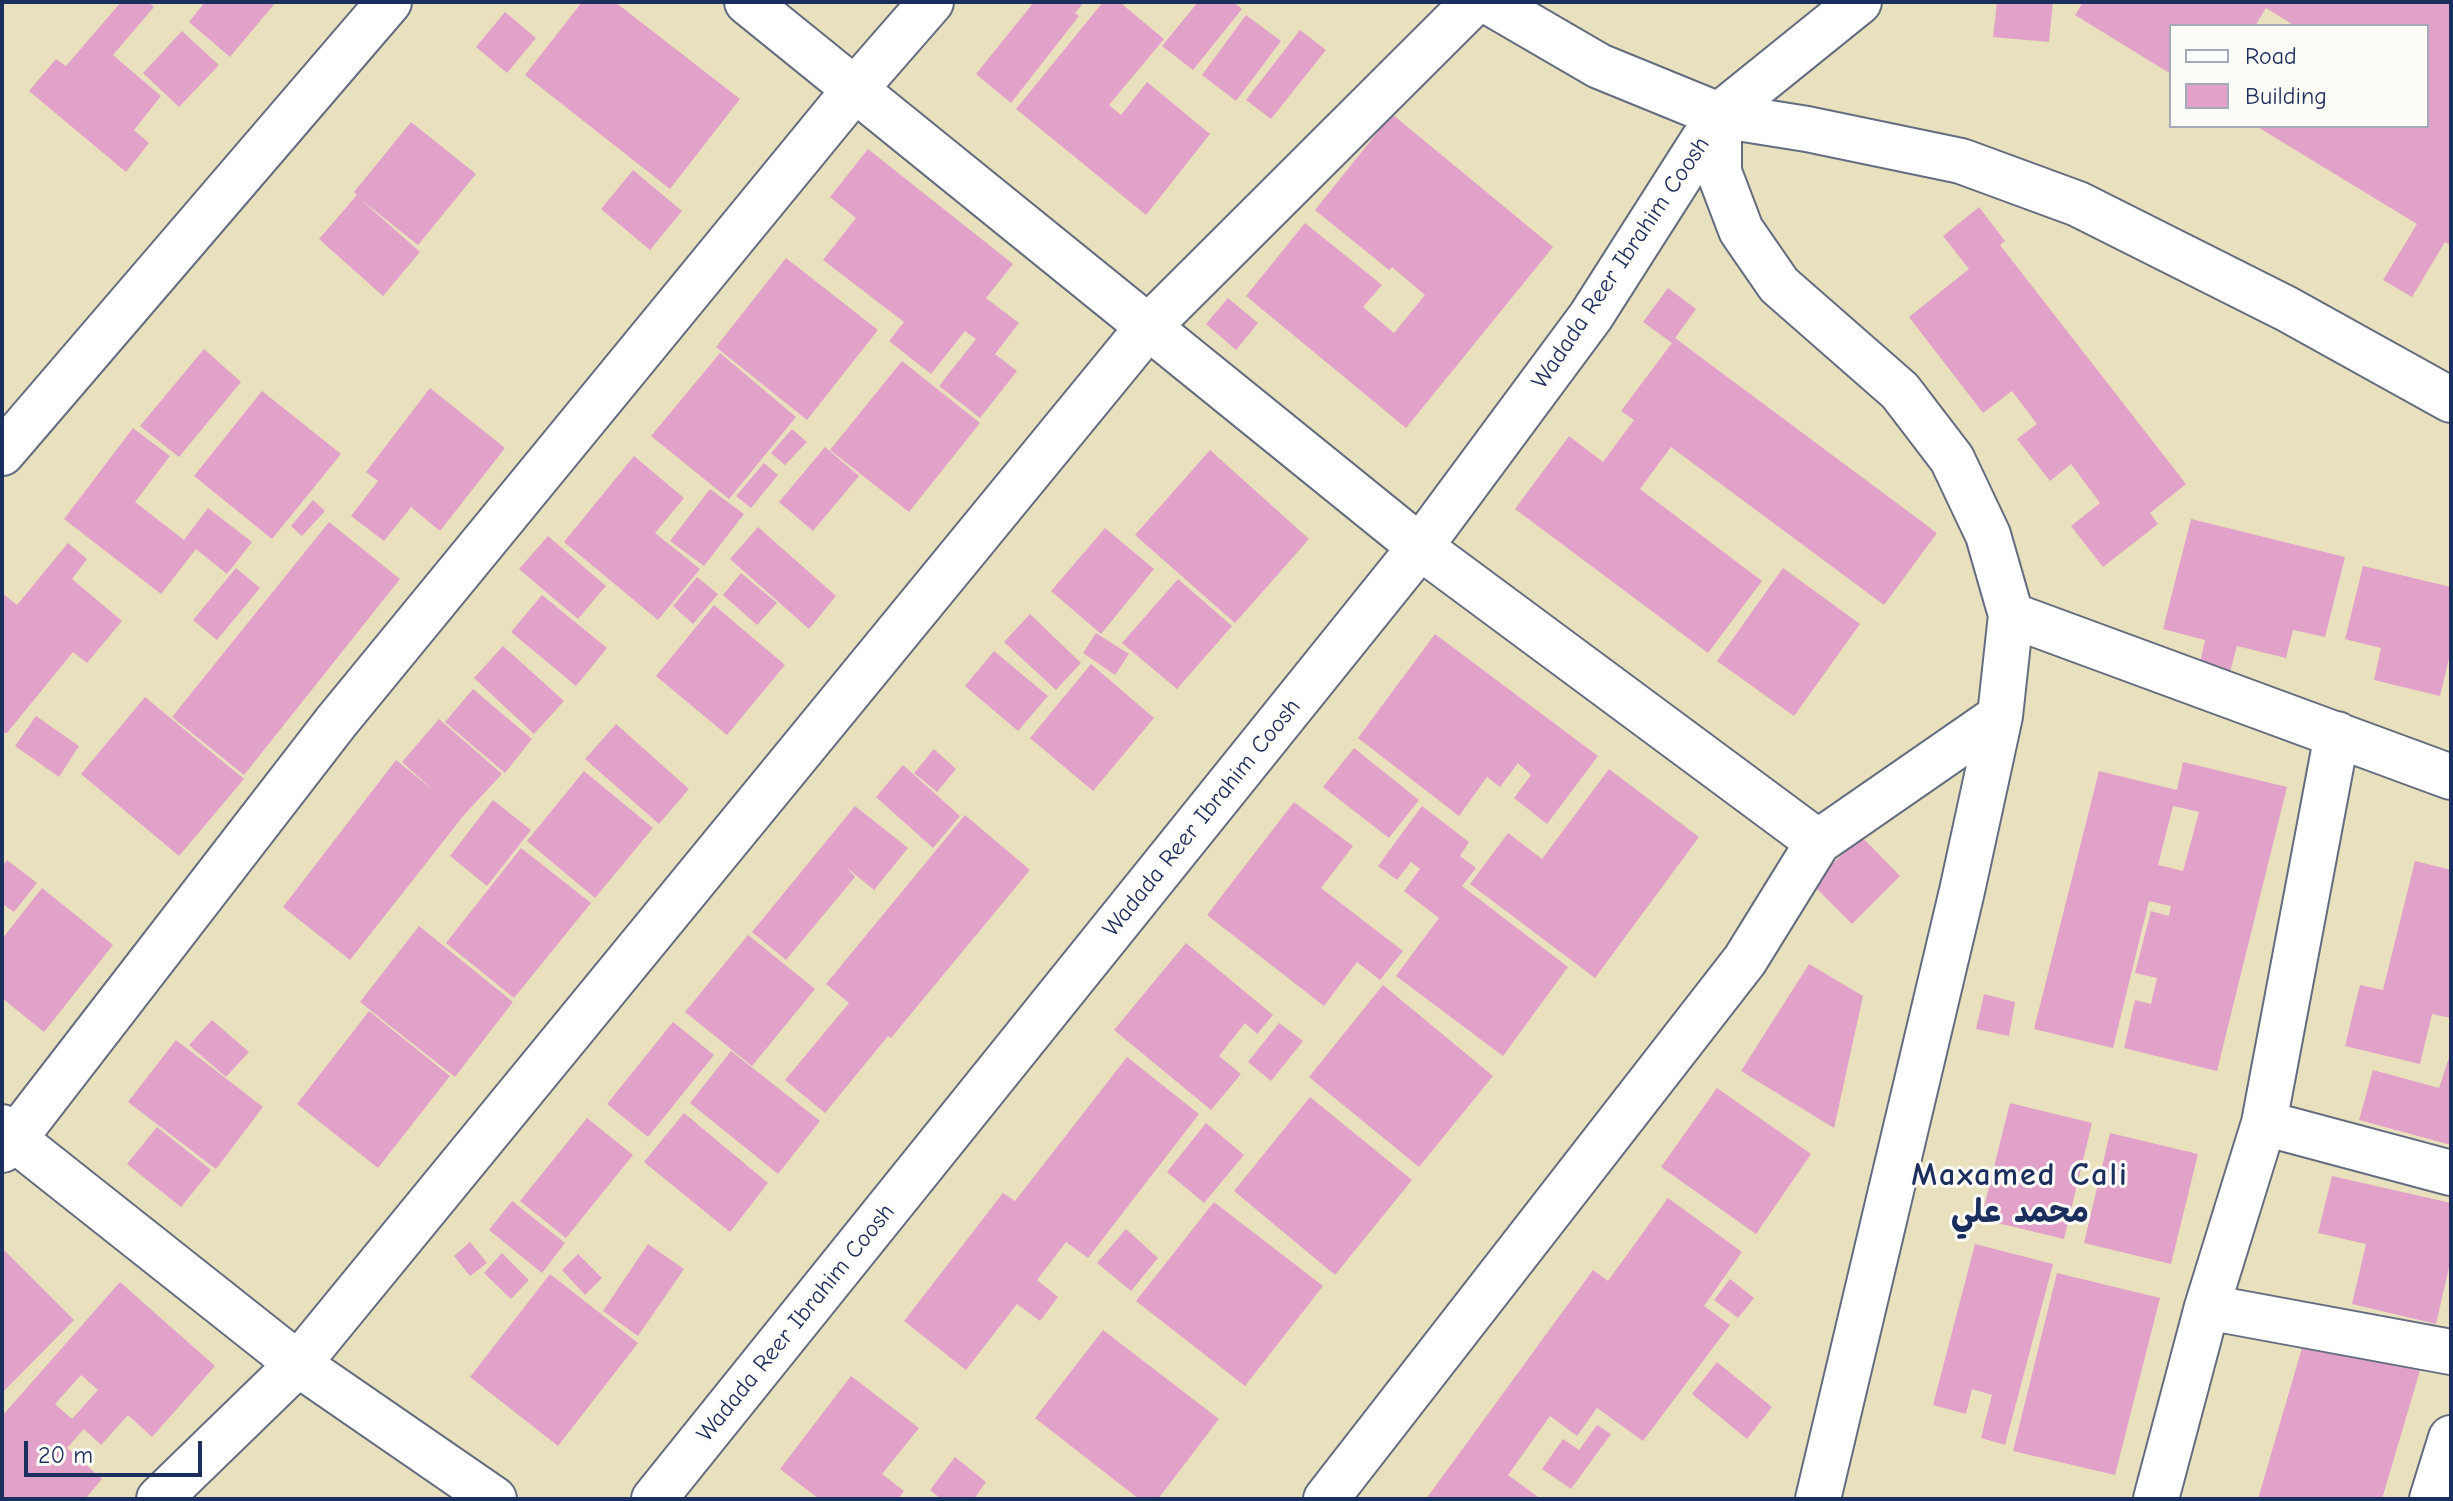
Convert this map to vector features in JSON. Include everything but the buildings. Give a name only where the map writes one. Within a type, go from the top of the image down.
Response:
[{"type":"street","points":[[2,453],[389,2]]},
{"type":"street","points":[[747,2],[1420,547],[1818,842]]},
{"type":"street","points":[[494,1499],[298,1364],[6,1138],[336,722],[856,88],[931,2]]},
{"type":"street","points":[[159,1499],[298,1364],[1148,327],[1474,2]]},
{"type":"street","points":[[1489,2],[1599,66],[1719,115],[1807,129],[1961,161],[2078,204],[2287,309],[2451,400]]},
{"type":"street","name":"Wadada Reer Ibrahim Coosh","points":[[654,1499],[1420,547],[1591,316],[1719,115],[1859,2]]},
{"type":"street","points":[[1719,115],[1719,172],[1741,230],[1779,285],[1900,391],[1952,459],[1988,535],[2011,615],[2000,716],[1962,891],[1818,1499]]},
{"type":"street","points":[[2011,615],[2451,777]]},
{"type":"street","points":[[1326,1499],[1745,960],[1818,842],[2000,716]]},
{"type":"street","points":[[2156,1499],[2207,1307],[2264,1123],[2337,734]]},
{"type":"street","points":[[2264,1123],[2451,1173]]},
{"type":"street","points":[[2207,1307],[2451,1352]]},
{"type":"street","points":[[2432,1499],[2451,1438]]},
{"type":"district","name":"Maxamed Cali محمد علي","points":[[2020,1194]]}]
